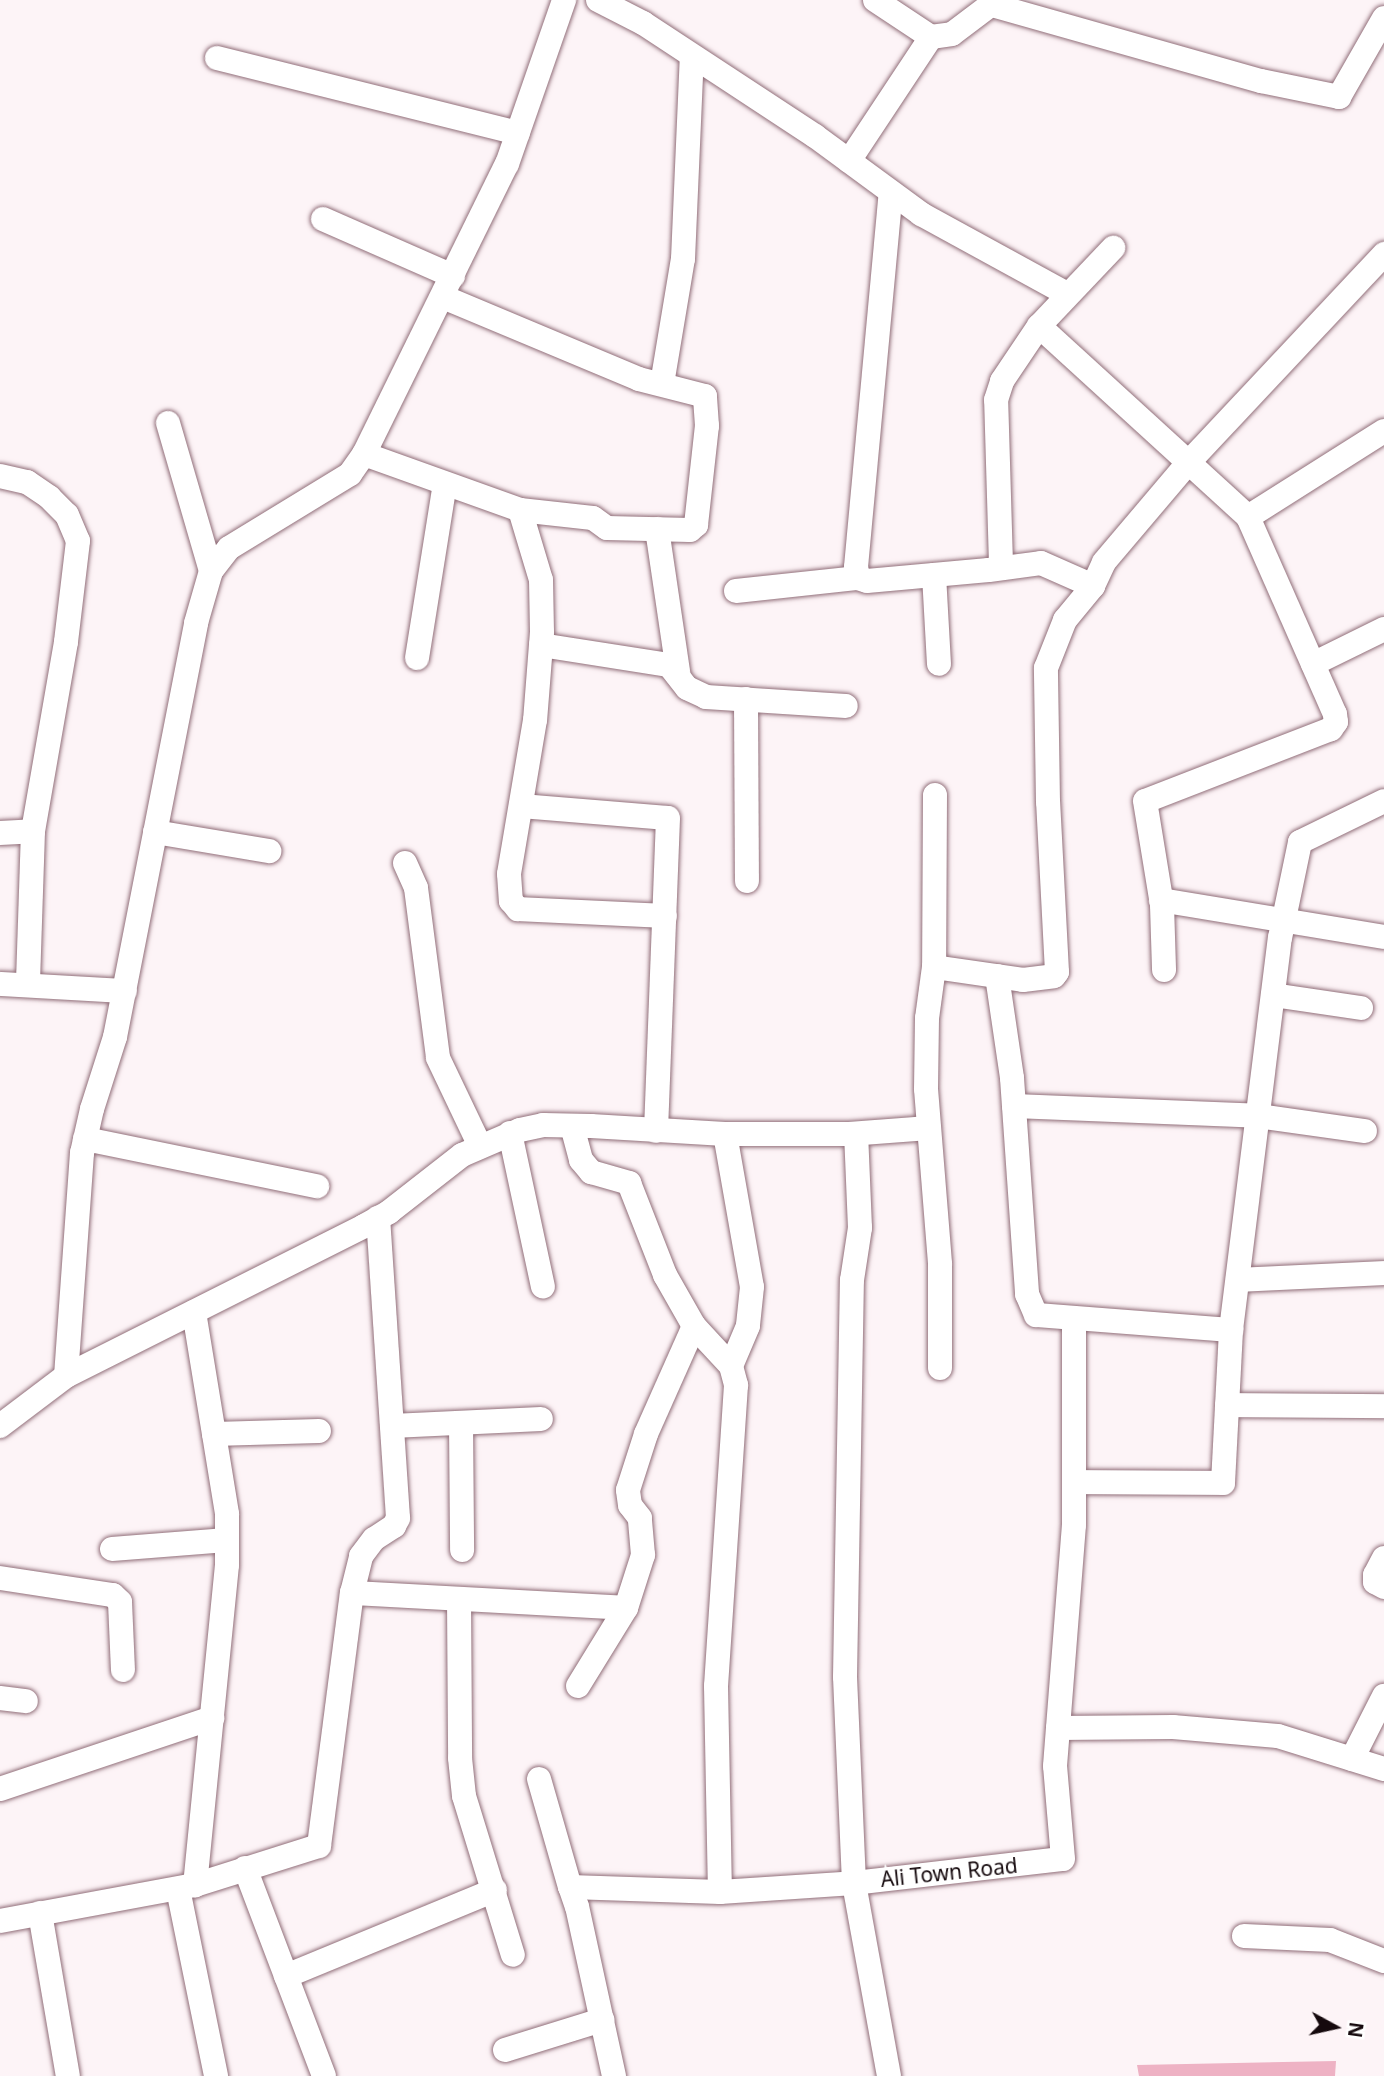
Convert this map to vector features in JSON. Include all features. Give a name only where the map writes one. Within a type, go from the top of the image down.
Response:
[{"type":"street","points":[[66,1376],[85,1139],[115,1037],[200,604],[211,572],[229,548],[350,474],[364,454],[507,164],[564,0]]},
{"type":"street","points":[[598,0],[643,23],[849,161],[921,214],[1067,294]]},
{"type":"street","points":[[875,0],[931,37],[952,34],[994,2],[1261,81],[1339,97],[1384,18]]},
{"type":"street","points":[[849,161],[931,37]]},
{"type":"street","points":[[662,384],[683,259],[692,56]]},
{"type":"street","points":[[217,58],[518,133]]},
{"type":"street","points":[[858,578],[856,567],[891,193]]},
{"type":"street","points":[[323,219],[448,286],[639,379],[705,396],[707,426],[696,525],[690,530],[607,528],[593,518],[520,510],[364,454]]},
{"type":"street","points":[[998,568],[996,400],[1010,366],[1039,326],[1113,248]]},
{"type":"street","points":[[934,967],[1023,980],[1054,976],[1058,972],[1048,802],[1046,668],[1065,621],[1093,586],[1104,562],[1188,463],[1384,254]]},
{"type":"street","points":[[1039,326],[1248,517],[1335,714],[1336,722],[1331,729],[1145,801],[1161,900],[1164,970]]},
{"type":"street","points":[[168,423],[211,572]]},
{"type":"street","points":[[1248,517],[1384,432]]},
{"type":"street","points":[[0,476],[27,482],[49,497],[67,515],[78,541],[66,642],[33,831],[28,985]]},
{"type":"street","points":[[417,658],[446,484]]},
{"type":"street","points":[[520,510],[541,580],[541,645],[535,720],[509,887],[511,901],[518,909],[665,916]]},
{"type":"street","points":[[657,529],[677,672]]},
{"type":"street","points":[[736,590],[858,578],[867,580],[934,575],[1041,563],[1093,586]]},
{"type":"street","points":[[934,575],[939,664]]},
{"type":"street","points":[[1313,664],[1384,629]]},
{"type":"street","points":[[541,645],[669,665],[687,688],[696,694],[846,706]]},
{"type":"street","points":[[746,699],[747,881]]},
{"type":"street","points":[[935,794],[934,967],[927,1018],[926,1089],[940,1264],[940,1368]]},
{"type":"street","points":[[1075,1482],[1223,1483],[1231,1330],[1283,919],[1300,842],[1384,801]]},
{"type":"street","points":[[521,806],[668,818],[656,1131]]},
{"type":"street","points":[[0,833],[33,831]]},
{"type":"street","points":[[155,832],[269,850]]},
{"type":"street","points":[[405,863],[416,888],[438,1058],[480,1146]]},
{"type":"street","points":[[1161,900],[1384,937]]},
{"type":"street","points":[[996,976],[1014,1106],[1027,1294],[1036,1315],[1231,1330]]},
{"type":"street","points":[[0,984],[125,991]]},
{"type":"street","points":[[1273,995],[1361,1008]]},
{"type":"street","points":[[1014,1106],[1258,1116],[1364,1131]]},
{"type":"street","points":[[0,1426],[66,1376],[378,1218],[462,1155],[510,1133],[543,1125],[725,1134],[856,1134],[929,1128]]},
{"type":"street","points":[[572,1126],[581,1160],[591,1172],[629,1184],[664,1275],[694,1326],[731,1366],[736,1385],[716,1686],[720,1892]]},
{"type":"street","points":[[510,1133],[543,1287]]},
{"type":"street","points":[[725,1134],[752,1287],[748,1326],[731,1366]]},
{"type":"street","points":[[570,1887],[720,1892],[854,1883],[845,1677],[852,1280],[860,1228],[856,1134]]},
{"type":"street","points":[[85,1139],[317,1186]]},
{"type":"street","points":[[0,1921],[187,1887],[319,1846],[352,1593],[361,1556],[374,1539],[394,1526],[398,1518],[378,1218]]},
{"type":"street","points":[[1238,1280],[1384,1273]]},
{"type":"street","points":[[194,1312],[227,1514],[212,1718],[187,1887],[215,2076]]},
{"type":"street","points":[[1074,1318],[1075,1482],[1058,1728],[1173,1727],[1278,1736],[1384,1769]]},
{"type":"street","points":[[578,1686],[626,1608],[643,1555],[640,1518],[631,1505],[628,1490],[646,1434],[694,1326]]},
{"type":"street","points":[[1227,1405],[1384,1406]]},
{"type":"street","points":[[392,1426],[541,1419]]},
{"type":"street","points":[[461,1423],[462,1550]]},
{"type":"street","points":[[214,1434],[319,1431]]},
{"type":"street","points":[[112,1549],[227,1540]]},
{"type":"street","points":[[1384,1558],[1375,1575],[1376,1582],[1384,1587]]},
{"type":"street","points":[[0,1578],[113,1595],[120,1602],[123,1670]]},
{"type":"street","points":[[352,1593],[626,1608]]},
{"type":"street","points":[[459,1599],[460,1758],[464,1796],[513,1955]]},
{"type":"street","points":[[1352,1759],[1384,1696]]},
{"type":"street","points":[[0,1698],[26,1701]]},
{"type":"street","points":[[0,1789],[212,1718]]},
{"type":"street","name":"Ali Town Road","points":[[889,2076],[854,1883],[1063,1859],[1055,1766],[1058,1728]]},
{"type":"street","points":[[539,1779],[578,1907],[614,2076]]},
{"type":"street","points":[[245,1868],[324,2076]]},
{"type":"street","points":[[286,1976],[495,1891]]},
{"type":"street","points":[[40,1913],[68,2076]]},
{"type":"street","points":[[1244,1936],[1330,1940],[1384,1961]]},
{"type":"street","points":[[505,2050],[602,2020]]},
{"type":"shaded area","points":[[1336,2061],[1335,2076],[1139,2076],[1137,2065]]}]
